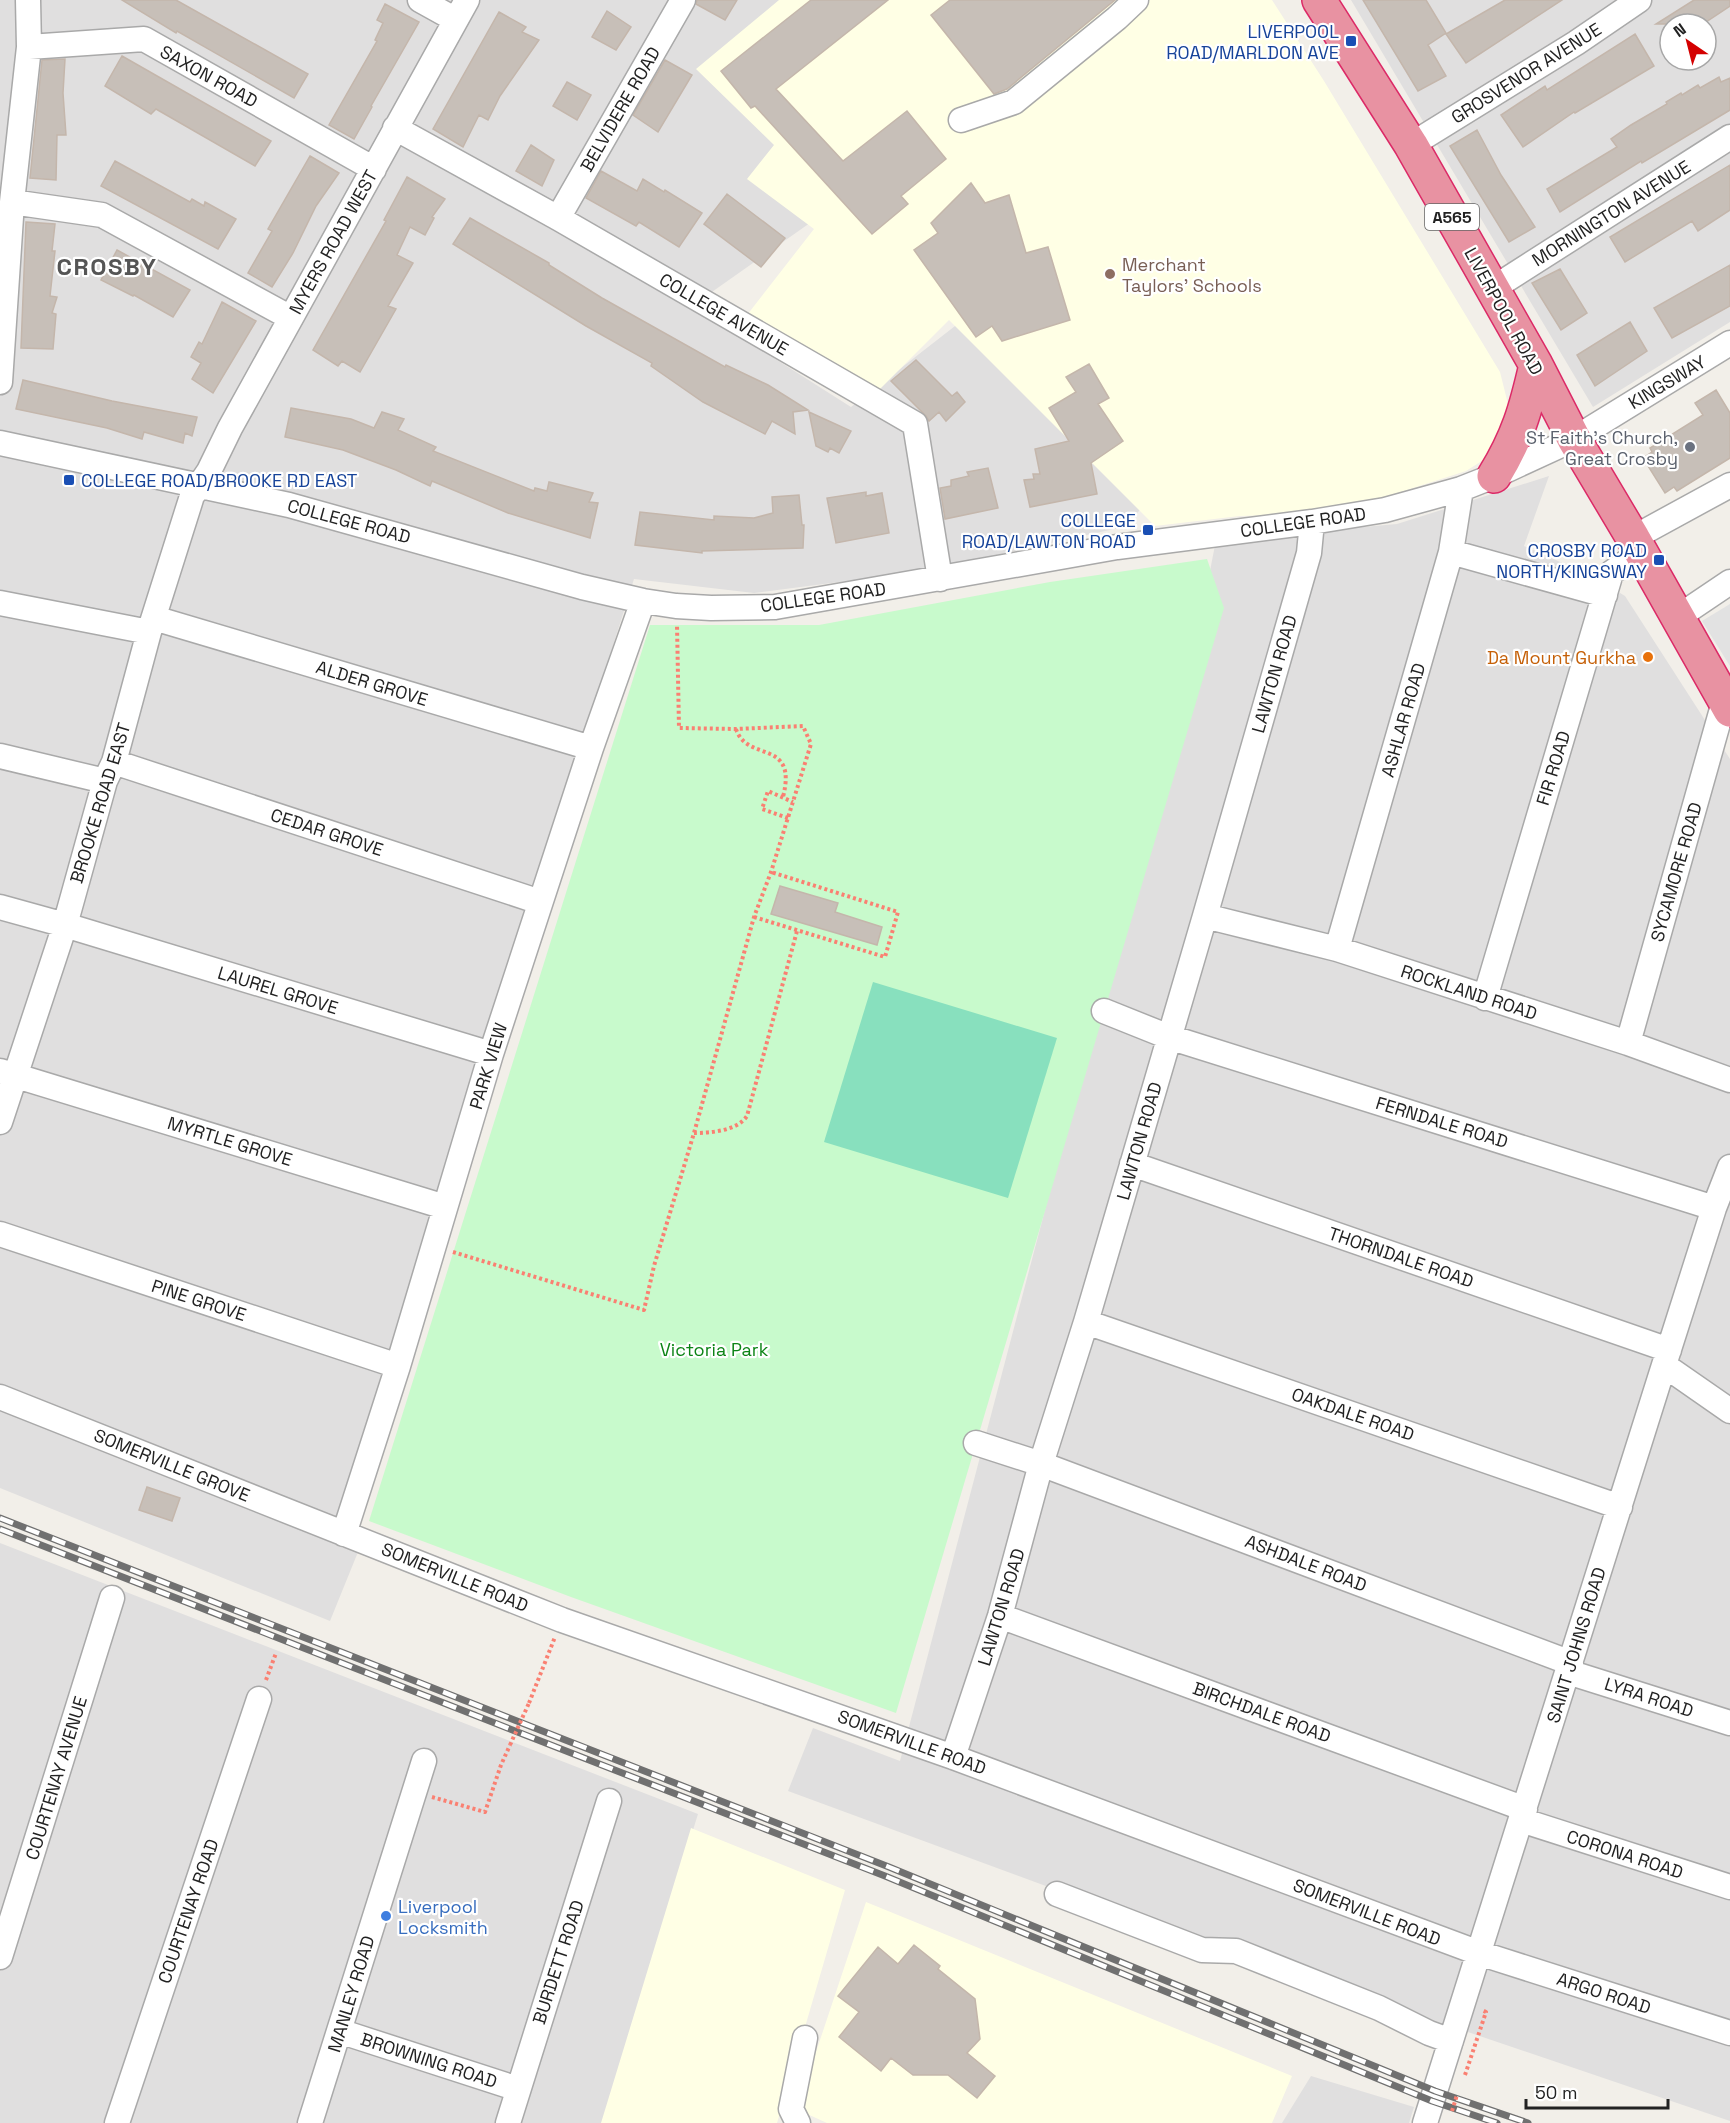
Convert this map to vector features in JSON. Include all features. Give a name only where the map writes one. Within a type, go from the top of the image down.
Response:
[{"type":"highway","name":"LIVERPOOL ROAD","points":[[1319,0],[1411,145],[1536,365],[1574,439]]},
{"type":"highway","points":[[1494,476],[1515,438],[1526,407],[1536,365]]},
{"type":"highway","name":"A565","points":[[1574,439],[1637,545],[1727,706]]},
{"type":"street","points":[[0,382],[12,202],[29,47],[28,0]]},
{"type":"street","points":[[420,0],[461,10]]},
{"type":"street","name":"BELVIDERE ROAD","points":[[558,218],[682,0]]},
{"type":"street","points":[[961,120],[1014,102],[1136,0]]},
{"type":"street","name":"GROSVENOR AVENUE","points":[[1411,145],[1576,43],[1639,0]]},
{"type":"street","name":"MYERS ROAD WEST","points":[[199,484],[461,10]]},
{"type":"street","name":"SAXON ROAD","points":[[29,47],[144,39],[374,169]]},
{"type":"street","name":"COLLEGE AVENUE","points":[[396,128],[558,218],[915,424],[940,579]]},
{"type":"street","name":"MORNINGTON AVENUE","points":[[1492,289],[1730,137]]},
{"type":"street","points":[[12,202],[102,215],[291,318]]},
{"type":"street","name":"KINGSWAY","points":[[1574,439],[1730,343]]},
{"type":"street","name":"COLLEGE ROAD","points":[[0,443],[290,504],[582,587],[643,601],[676,606],[776,607],[1117,547],[1312,522],[1385,510],[1461,489],[1574,439]]},
{"type":"street","name":"BROOKE ROAD EAST","points":[[0,1122],[7,1073],[64,925],[151,625],[192,496],[199,484]]},
{"type":"street","name":"FIR ROAD","points":[[1485,998],[1611,573],[1637,545],[1730,484]]},
{"type":"street","name":"ASHLAR ROAD","points":[[1337,949],[1450,552],[1461,489]]},
{"type":"street","name":"LAWTON ROAD","points":[[953,1757],[1000,1616],[1041,1464],[1086,1322],[1205,916],[1309,553],[1312,522]]},
{"type":"street","points":[[1450,552],[1605,595]]},
{"type":"street","points":[[1678,617],[1730,582]]},
{"type":"street","name":"PARK VIEW","points":[[344,1533],[398,1366],[491,1054],[591,748],[643,601]]},
{"type":"street","name":"ALDER GROVE","points":[[0,603],[151,625],[591,748]]},
{"type":"street","name":"SYCAMORE ROAD","points":[[1628,1043],[1727,706]]},
{"type":"street","name":"CEDAR GROVE","points":[[0,756],[109,772],[540,902]]},
{"type":"street","name":"LAUREL GROVE","points":[[0,907],[491,1054]]},
{"type":"street","name":"ROCKLAND ROAD","points":[[1205,916],[1337,949],[1628,1043],[1730,1080]]},
{"type":"street","name":"FERNDALE ROAD","points":[[1104,1011],[1169,1037],[1714,1208]]},
{"type":"street","name":"MYRTLE GROVE","points":[[7,1073],[445,1207]]},
{"type":"street","name":"THORNDALE ROAD","points":[[1132,1164],[1666,1357],[1730,1411]]},
{"type":"street","name":"SAINT JOHNS ROAD","points":[[1425,2123],[1666,1357],[1714,1208],[1730,1167]]},
{"type":"street","name":"PINE GROVE","points":[[0,1234],[398,1366]]},
{"type":"street","name":"OAKDALE ROAD","points":[[1086,1322],[1620,1507]]},
{"type":"street","name":"SOMERVILLE GROVE","points":[[0,1397],[344,1533]]},
{"type":"street","name":"ASHDALE ROAD","points":[[976,1443],[1041,1464],[1569,1667]]},
{"type":"street","name":"SOMERVILLE ROAD","points":[[344,1533],[562,1620],[953,1757],[1479,1953]]},
{"type":"street","name":"COURTENAY AVENUE","points":[[0,1957],[112,1598]]},
{"type":"street","name":"BIRCHDALE ROAD","points":[[1000,1616],[1523,1815]]},
{"type":"street","name":"LYRA ROAD","points":[[1569,1667],[1730,1723]]},
{"type":"street","name":"COURTENAY ROAD","points":[[117,2123],[260,1699]]},
{"type":"street","name":"MANLEY ROAD","points":[[310,2123],[424,1761]]},
{"type":"street","name":"BURDETT ROAD","points":[[508,2123],[609,1801]]},
{"type":"street","name":"CORONA ROAD","points":[[1523,1815],[1730,1887]]},
{"type":"street","points":[[1057,1894],[1202,1950],[1236,1952],[1379,2008],[1429,2033],[1451,2041]]},
{"type":"street","name":"ARGO ROAD","points":[[1479,1953],[1730,2033]]},
{"type":"street","name":"BROWNING ROAD","points":[[339,2031],[518,2089]]},
{"type":"street","points":[[798,2123],[791,2109],[805,2038]]},
{"type":"path","points":[[434,1245],[644,1310],[654,1266],[694,1133],[754,917],[771,872],[811,744],[803,726],[736,729],[680,728],[676,606]]},
{"type":"path","points":[[736,729],[738,736],[748,745],[777,757],[785,769],[786,782],[783,797]]},
{"type":"path","points":[[788,818],[762,809],[768,791],[794,802]]},
{"type":"path","points":[[754,917],[885,957],[898,912],[771,872]]},
{"type":"path","points":[[694,1133],[705,1133],[735,1126],[743,1122],[747,1116],[797,931]]},
{"type":"path","points":[[414,1792],[485,1812],[501,1765],[562,1620]]},
{"type":"path","points":[[260,1699],[276,1653]]},
{"type":"path","points":[[1464,2076],[1484,2016]]},
{"type":"path","points":[[1452,2110],[1461,2085]]},
{"type":"shaded area","points":[[0,0],[781,0],[844,199],[692,306],[851,407],[1068,238],[1147,503],[1123,527],[924,571],[754,593],[634,579],[330,1542],[358,1552],[330,1621],[0,1488]]},
{"type":"shaded area","name":"Merchant Taylors' Schools","points":[[779,0],[1272,0],[1324,81],[1500,372],[1511,416],[1488,457],[1466,471],[1385,497],[1332,508],[1155,526],[949,320],[869,400],[740,324],[814,229],[747,179],[774,145],[696,69]]},
{"type":"shaded area","points":[[1351,0],[1730,0],[1730,322],[1593,407]]},
{"type":"shaded area","points":[[1549,476],[1524,546],[1594,577],[1625,596],[1730,759],[1730,2121],[1138,1920],[788,1791],[813,1728],[900,1761],[1201,617],[1216,540],[1397,524]]},
{"type":"shaded area","points":[[1730,604],[1730,666],[1702,621]]},
{"type":"shaded area","points":[[0,1543],[698,1814],[602,2123],[0,2123]]},
{"type":"shaded area","points":[[691,1828],[845,1890],[777,2123],[601,2123]]},
{"type":"shaded area","points":[[866,1902],[1292,2076],[1272,2123],[827,2123],[805,2113],[802,2094]]},
{"type":"shaded area","points":[[1311,2076],[1414,2107],[1409,2123],[1282,2123]]},
{"type":"green space","name":"Victoria Park","points":[[1207,559],[1224,608],[896,1713],[571,1597],[369,1521],[650,625],[819,625],[1050,582]]},
{"type":"green space","points":[[873,982],[1057,1038],[1008,1198],[824,1142]]},
{"type":"building","points":[[122,0],[176,0],[308,74],[294,98],[177,31],[176,33]]},
{"type":"building","points":[[697,0],[737,0],[725,20],[696,4]]},
{"type":"building","points":[[811,0],[888,0],[776,89],[843,161],[907,111],[946,159],[901,196],[908,204],[872,234],[755,106],[751,108],[721,71]]},
{"type":"building","points":[[950,0],[1115,0],[1007,89],[994,94],[931,15]]},
{"type":"building","points":[[1363,0],[1426,0],[1446,33],[1428,45],[1446,76],[1418,91]]},
{"type":"building","points":[[1505,0],[1562,0],[1466,63],[1446,34]]},
{"type":"building","points":[[1694,0],[1730,0],[1730,6],[1718,14],[1718,12],[1675,12]]},
{"type":"building","points":[[385,4],[419,22],[354,139],[329,125],[377,41],[375,40],[383,23],[377,20]]},
{"type":"building","points":[[607,11],[631,27],[616,50],[592,37]]},
{"type":"building","points":[[499,12],[526,27],[522,32],[539,40],[500,96],[488,120],[479,115],[463,147],[433,129]]},
{"type":"building","points":[[1635,34],[1654,66],[1574,112],[1523,147],[1501,115],[1545,86],[1547,90]]},
{"type":"building","points":[[122,56],[271,141],[255,166],[156,109],[151,114],[105,86]]},
{"type":"building","points":[[65,59],[63,93],[66,135],[57,135],[56,180],[30,178],[42,60]]},
{"type":"building","points":[[665,60],[692,75],[658,132],[633,115]]},
{"type":"building","points":[[1719,77],[1721,82],[1730,78],[1730,110],[1642,163],[1641,161],[1560,212],[1547,189],[1617,147],[1611,139],[1667,104],[1666,102],[1698,85],[1700,88]]},
{"type":"building","points":[[567,82],[591,95],[577,120],[553,106]]},
{"type":"building","points":[[1477,130],[1501,175],[1535,227],[1509,242],[1450,146]]},
{"type":"building","points":[[531,145],[554,160],[542,186],[516,171]]},
{"type":"building","points":[[310,156],[339,173],[316,206],[293,253],[272,287],[248,273],[272,231],[268,229]]},
{"type":"building","points":[[115,161],[190,202],[192,199],[204,206],[205,202],[236,219],[218,249],[101,186]]},
{"type":"building","points":[[1730,165],[1730,210],[1698,231],[1692,221],[1625,262],[1610,237]]},
{"type":"building","points":[[601,171],[637,191],[643,179],[702,213],[679,247],[639,222],[636,226],[586,198]]},
{"type":"building","points":[[407,177],[445,199],[432,217],[434,218],[425,235],[410,227],[397,255],[413,263],[388,306],[396,309],[360,372],[342,361],[338,366],[313,350],[386,221],[384,220]]},
{"type":"building","points":[[971,183],[985,203],[1009,195],[1026,253],[1048,247],[1070,320],[1002,341],[992,326],[976,337],[914,250],[938,233],[931,223]]},
{"type":"building","points":[[727,194],[785,238],[761,267],[704,224]]},
{"type":"building","points":[[470,218],[549,263],[602,298],[725,367],[726,365],[768,385],[808,410],[793,412],[795,434],[772,421],[765,434],[703,402],[651,366],[652,363],[586,326],[453,244]]},
{"type":"building","points":[[26,222],[55,224],[52,251],[55,251],[50,296],[57,297],[52,313],[56,314],[53,349],[21,348]]},
{"type":"building","points":[[117,250],[190,290],[173,317],[101,280]]},
{"type":"building","points":[[1730,265],[1730,306],[1672,338],[1654,308]]},
{"type":"building","points":[[1560,269],[1587,313],[1561,330],[1532,283]]},
{"type":"building","points":[[222,302],[256,321],[213,393],[192,379],[201,363],[191,357],[199,342],[202,344]]},
{"type":"building","points":[[1630,322],[1647,351],[1595,386],[1577,355]]},
{"type":"building","points":[[916,360],[952,396],[957,392],[965,402],[946,421],[939,412],[929,421],[891,381]]},
{"type":"building","points":[[1089,364],[1109,398],[1098,404],[1123,441],[1091,463],[1097,494],[1030,507],[1024,480],[1034,479],[1033,474],[1040,474],[1035,449],[1069,441],[1049,408],[1076,392],[1066,377]]},
{"type":"building","points":[[23,380],[112,401],[197,417],[192,436],[185,433],[183,443],[144,432],[142,439],[107,428],[16,409]]},
{"type":"building","name":"St Faith's Church, Great Crosby","points":[[1716,390],[1730,413],[1730,458],[1677,491],[1674,487],[1665,493],[1643,458],[1652,452],[1650,448],[1703,415],[1695,403]]},
{"type":"building","points":[[291,408],[351,419],[374,428],[382,412],[404,419],[398,430],[436,447],[433,451],[534,491],[535,488],[547,491],[549,482],[593,493],[589,502],[598,503],[590,538],[508,513],[432,481],[430,486],[343,450],[285,437]]},
{"type":"building","points":[[809,412],[851,431],[839,453],[830,448],[828,452],[816,446]]},
{"type":"building","points":[[988,468],[998,508],[945,519],[940,488],[951,486],[951,480],[969,476],[967,472]]},
{"type":"building","points":[[866,492],[866,496],[882,493],[889,533],[836,543],[827,498]]},
{"type":"building","points":[[799,495],[802,525],[804,525],[803,548],[702,551],[702,553],[635,545],[640,512],[714,520],[714,516],[754,518],[773,513],[772,497]]},
{"type":"building","points":[[780,886],[838,903],[835,912],[882,927],[877,945],[771,914]]},
{"type":"building","points":[[147,1487],[180,1498],[172,1521],[139,1510]]},
{"type":"building","points":[[914,1945],[940,1966],[938,1969],[975,1999],[980,2039],[967,2053],[995,2076],[977,2098],[948,2075],[913,2075],[891,2058],[881,2071],[839,2037],[859,2012],[838,1996],[878,1947],[898,1964]]},
{"type":"railway","points":[[0,1518],[889,1867],[1435,2091],[1528,2123]]},
{"type":"railway","points":[[0,1529],[885,1876],[1432,2101],[1497,2123]]},
{"type":"place","name":"LIVERPOOL ROAD/MARLDON AVE","points":[[1351,41]]},
{"type":"place","name":"Merchant Taylors' Schools","points":[[1110,274]]},
{"type":"place","name":"St Faith's Church, Great Crosby","points":[[1690,447]]},
{"type":"place","name":"COLLEGE ROAD/BROOKE RD EAST","points":[[69,480]]},
{"type":"place","name":"COLLEGE ROAD/LAWTON ROAD","points":[[1148,530]]},
{"type":"place","name":"CROSBY ROAD NORTH/KINGSWAY","points":[[1659,560]]},
{"type":"place","name":"Da Mount Gurkha","points":[[1648,657]]},
{"type":"place","name":"Liverpool Locksmith","points":[[386,1916]]},
{"type":"district","name":"CROSBY","points":[[107,266]]}]
